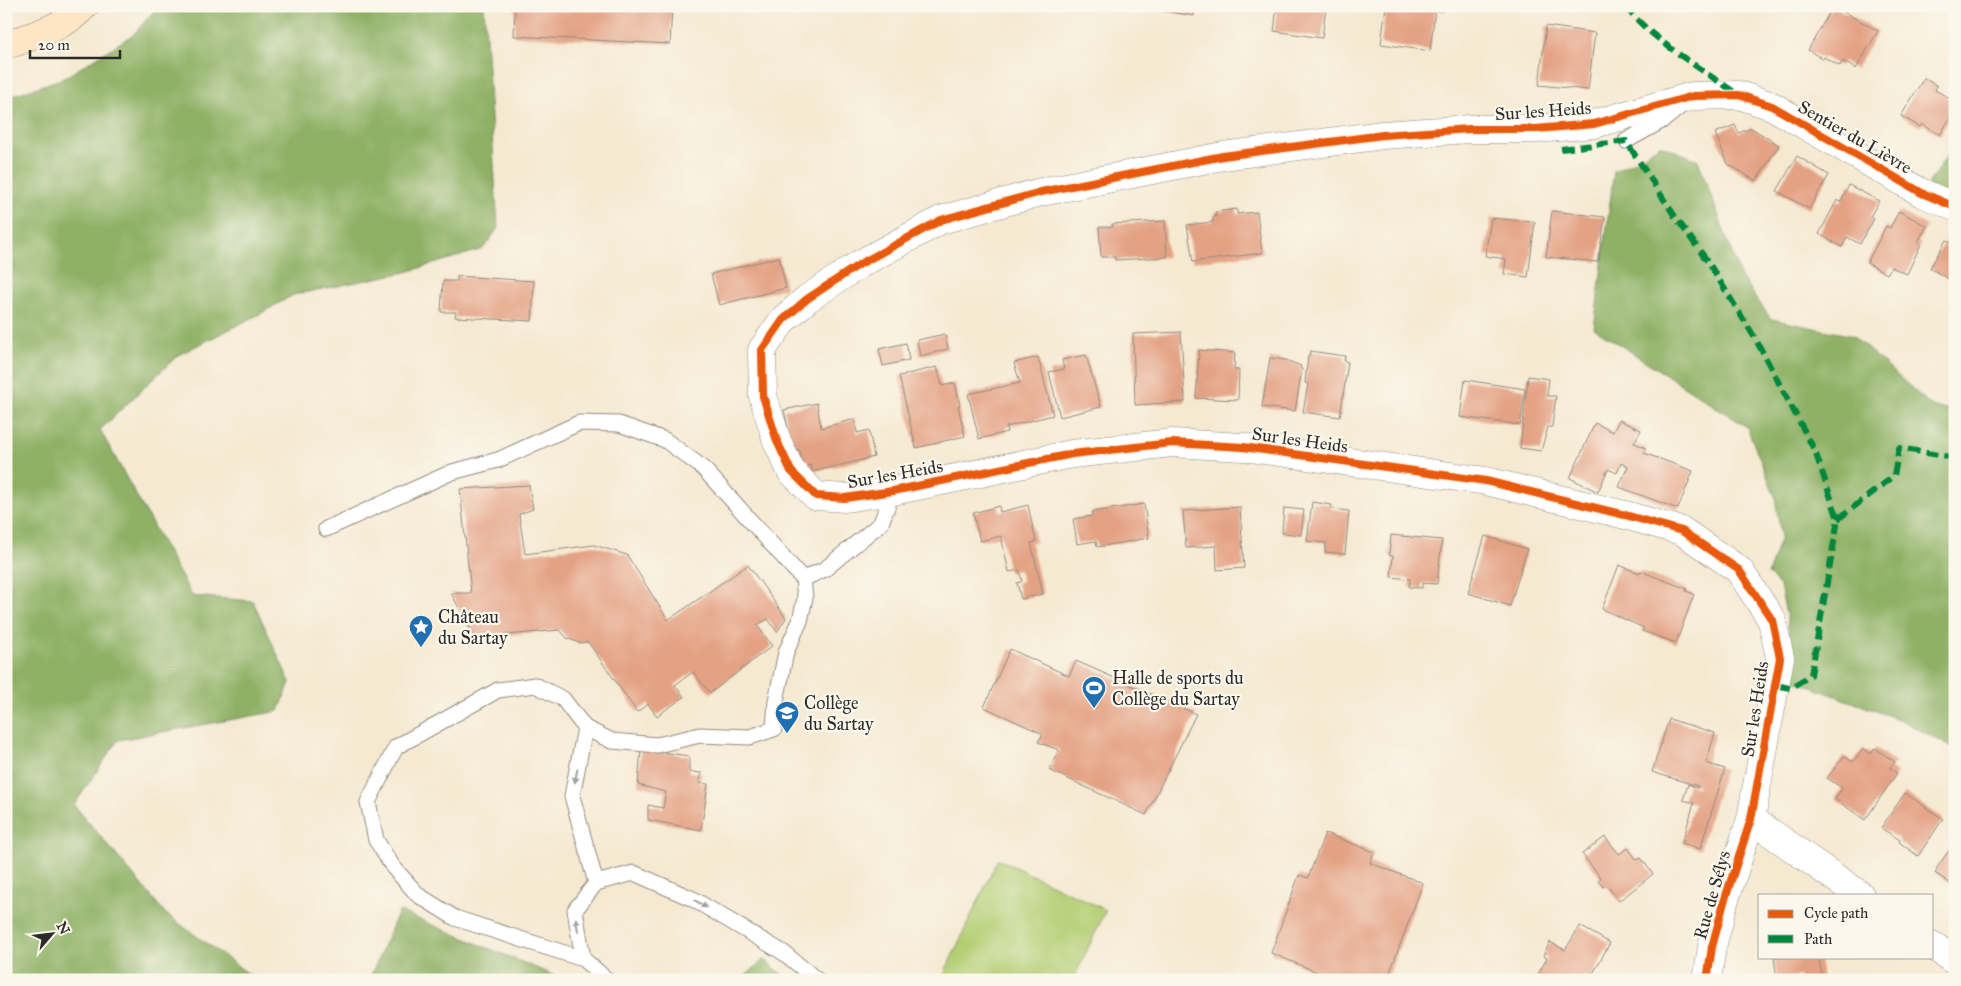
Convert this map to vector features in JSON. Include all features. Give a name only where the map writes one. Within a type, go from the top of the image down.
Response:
[{"type":"main road","points":[[6,43],[13,43],[53,28],[79,12],[84,6]]},
{"type":"street","name":"Sur les Heids","points":[[1739,95],[1693,96],[1594,124],[1536,129],[1470,130],[1383,135],[1223,156],[1041,192],[941,220],[860,264],[807,299],[783,320],[762,350],[763,396],[777,441],[791,471],[816,496],[845,498],[893,491],[1072,454],[1172,443],[1243,447],[1486,481],[1682,531],[1739,570],[1772,620],[1780,658],[1751,819]]},
{"type":"street","name":"Sentier du Lièvre","points":[[1739,95],[1772,106],[1922,193],[1955,207]]},
{"type":"street","points":[[1751,819],[1859,894]]},
{"type":"street","name":"Rue de Sélys","points":[[1707,980],[1712,947],[1724,902],[1751,819]]},
{"type":"street","points":[[1934,946],[1955,961]]},
{"type":"lane","points":[[1626,141],[1665,119],[1693,96]]},
{"type":"lane","points":[[326,529],[452,472],[498,460],[579,423],[619,424],[665,440],[703,468],[803,579],[805,598],[800,621],[786,652],[776,701],[774,729],[750,737],[700,734],[657,745],[612,741],[585,728],[563,698],[535,684],[498,690],[396,747],[368,802],[376,840],[393,868],[418,895],[455,918],[583,959],[607,980]]},
{"type":"lane","points":[[803,579],[826,569],[881,523],[893,491]]},
{"type":"lane","points":[[585,728],[572,796],[596,883]]},
{"type":"lane","points":[[583,959],[575,910],[596,883],[634,873],[701,904],[784,953],[817,980]]},
{"type":"green space","points":[[158,6],[484,6],[498,228],[483,249],[406,272],[293,295],[260,314],[178,355],[100,430],[192,596],[253,601],[290,682],[279,711],[118,740],[74,805],[166,914],[257,980],[6,980],[6,94],[14,95],[64,78],[134,34]]},
{"type":"green space","points":[[1955,144],[1955,207],[1922,193]]},
{"type":"green space","points":[[1660,145],[1698,160],[1741,277],[1771,319],[1853,336],[1934,408],[1955,409],[1955,749],[1901,720],[1795,681],[1787,618],[1780,586],[1768,574],[1781,537],[1775,496],[1747,427],[1594,328],[1614,171]]},
{"type":"green space","points":[[998,859],[1106,910],[1073,980],[941,980]]},
{"type":"green space","points":[[399,911],[555,976],[561,980],[369,980]]},
{"type":"green space","points":[[764,959],[789,980],[741,980]]},
{"type":"building","points":[[515,6],[672,6],[670,44],[514,36]]},
{"type":"building","points":[[1134,6],[1195,6],[1194,16]]},
{"type":"building","points":[[1277,6],[1326,7],[1322,38],[1274,31]]},
{"type":"building","points":[[1386,6],[1407,6],[1423,9],[1424,6],[1444,6],[1444,11],[1435,10],[1430,51],[1381,44]]},
{"type":"building","points":[[1833,6],[1878,31],[1856,69],[1843,61],[1840,66],[1808,50]]},
{"type":"building","points":[[1546,26],[1595,33],[1588,90],[1539,85]]},
{"type":"building","points":[[1924,78],[1937,86],[1935,90],[1955,101],[1955,110],[1940,135],[1922,124],[1920,127],[1901,116]]},
{"type":"building","points":[[1735,125],[1739,133],[1751,128],[1779,145],[1756,181],[1728,164],[1715,133]]},
{"type":"building","points":[[1797,156],[1829,175],[1809,209],[1777,191]]},
{"type":"building","points":[[1849,185],[1879,201],[1870,217],[1874,219],[1860,244],[1847,237],[1842,247],[1819,234],[1837,200],[1841,202]]},
{"type":"building","points":[[1237,209],[1237,214],[1257,212],[1262,253],[1193,262],[1187,225],[1213,222],[1213,217],[1216,217],[1215,212]]},
{"type":"building","points":[[1552,211],[1605,217],[1598,262],[1546,257]]},
{"type":"building","points":[[1899,211],[1927,226],[1918,242],[1921,244],[1907,274],[1891,267],[1887,274],[1867,263],[1886,226],[1890,228]]},
{"type":"building","points":[[1491,218],[1535,222],[1528,277],[1504,274],[1506,259],[1485,256]]},
{"type":"building","points":[[1165,221],[1167,257],[1115,260],[1115,257],[1101,257],[1099,227],[1113,227],[1112,224]]},
{"type":"building","points":[[1946,240],[1955,245],[1955,283],[1930,268]]},
{"type":"building","points":[[779,257],[786,288],[719,305],[711,274]]},
{"type":"building","points":[[457,276],[534,281],[532,321],[455,317],[456,312],[441,312],[443,281],[457,281]]},
{"type":"building","points":[[1181,332],[1185,402],[1135,405],[1133,334]]},
{"type":"building","points":[[945,334],[948,349],[920,356],[917,340]]},
{"type":"building","points":[[906,343],[909,360],[883,366],[879,349]]},
{"type":"building","points":[[1199,350],[1235,353],[1234,370],[1239,370],[1238,400],[1196,398]]},
{"type":"building","points":[[1310,351],[1345,356],[1344,361],[1348,362],[1340,417],[1303,412],[1308,384],[1305,383]]},
{"type":"building","points":[[1086,355],[1101,407],[1060,417],[1049,372],[1064,369],[1062,360]]},
{"type":"building","points":[[1038,357],[1053,415],[1006,427],[1007,432],[979,439],[968,394],[1020,383],[1014,363]]},
{"type":"building","points":[[1270,358],[1286,360],[1301,366],[1295,411],[1262,407]]},
{"type":"building","points":[[937,367],[942,386],[955,383],[965,436],[916,448],[899,376]]},
{"type":"building","points":[[1528,376],[1549,379],[1547,396],[1556,396],[1552,427],[1548,427],[1541,451],[1520,448]]},
{"type":"building","points":[[1465,380],[1525,389],[1520,425],[1460,417]]},
{"type":"building","points":[[817,403],[821,428],[855,419],[857,433],[869,430],[874,457],[812,472],[811,465],[803,467],[800,451],[792,446],[784,410]]},
{"type":"building","points":[[1619,420],[1641,430],[1634,443],[1646,448],[1644,453],[1693,471],[1678,509],[1619,487],[1628,466],[1621,463],[1617,473],[1608,469],[1598,492],[1570,478],[1595,423],[1613,432]]},
{"type":"building","points":[[529,485],[533,509],[519,514],[525,554],[594,545],[627,555],[668,620],[748,565],[786,618],[777,632],[768,619],[757,625],[772,646],[710,693],[693,672],[675,685],[684,697],[657,716],[648,704],[637,712],[588,642],[579,643],[567,638],[560,630],[475,638],[451,593],[471,593],[460,489]]},
{"type":"building","points":[[1312,502],[1332,505],[1331,509],[1349,511],[1345,554],[1325,552],[1326,543],[1307,541]]},
{"type":"building","points":[[1144,504],[1149,538],[1097,547],[1096,541],[1077,544],[1073,519],[1092,516],[1092,512]]},
{"type":"building","points":[[1028,505],[1036,542],[1031,543],[1043,594],[1021,599],[1017,583],[1022,581],[1019,570],[1009,572],[1001,536],[980,541],[973,513],[999,506],[1000,512]]},
{"type":"building","points":[[1240,507],[1244,568],[1217,570],[1216,546],[1186,548],[1183,511]]},
{"type":"building","points":[[1284,508],[1304,510],[1301,535],[1282,533]]},
{"type":"building","points":[[1391,535],[1442,540],[1437,584],[1422,583],[1422,588],[1409,587],[1410,579],[1391,577],[1393,556],[1389,555]]},
{"type":"building","points":[[1485,536],[1527,549],[1510,606],[1468,593]]},
{"type":"building","points":[[1619,565],[1687,589],[1686,591],[1694,594],[1676,643],[1642,631],[1644,628],[1602,609]]},
{"type":"building","points":[[1010,649],[1069,676],[1076,661],[1196,714],[1146,815],[1049,770],[1059,750],[1038,742],[1043,734],[984,707]]},
{"type":"building","points":[[1669,719],[1715,733],[1706,763],[1725,769],[1700,849],[1682,843],[1694,803],[1683,800],[1688,784],[1697,788],[1698,786],[1652,772]]},
{"type":"building","points":[[1875,748],[1895,762],[1890,768],[1897,773],[1865,820],[1835,799],[1842,788],[1827,778],[1844,756],[1853,762],[1863,749],[1871,754]]},
{"type":"building","points":[[641,749],[689,756],[689,772],[702,773],[699,783],[708,784],[701,830],[648,820],[648,805],[663,808],[666,792],[638,785]]},
{"type":"building","points":[[1905,793],[1943,819],[1918,856],[1899,842],[1900,840],[1881,828]]},
{"type":"building","points":[[1325,833],[1374,852],[1370,863],[1423,883],[1387,980],[1314,980],[1317,972],[1271,953],[1299,875],[1308,878]]},
{"type":"building","points":[[1605,837],[1619,854],[1628,848],[1637,860],[1641,858],[1653,874],[1619,901],[1606,885],[1603,887],[1598,880],[1601,878],[1582,854]]},
{"type":"building","points":[[1955,842],[1955,882],[1953,880],[1951,884],[1935,873]]},
{"type":"building","points":[[1580,926],[1610,943],[1590,979],[1584,976],[1582,980],[1535,980],[1547,958],[1543,956],[1550,942],[1565,950]]},
{"type":"building","points":[[1774,958],[1819,958],[1822,980],[1800,980],[1799,976],[1777,980]]},
{"type":"marked path","points":[[1625,6],[1649,31],[1737,94]]},
{"type":"marked path","points":[[1561,149],[1626,141],[1674,215],[1708,262],[1755,338],[1815,451],[1838,519],[1811,675],[1790,688],[1776,685]]},
{"type":"marked path","points":[[1838,519],[1894,476],[1899,448],[1955,458]]},
{"type":"cycle path","points":[[1707,980],[1712,947],[1724,902],[1751,819],[1780,658],[1772,620],[1739,570],[1682,531],[1486,481],[1243,447],[1172,443],[1072,454],[893,491],[845,498],[816,496],[791,471],[777,441],[763,396],[762,350],[783,320],[807,299],[860,264],[941,220],[1041,192],[1223,156],[1383,135],[1470,129],[1536,129],[1594,124],[1693,96],[1739,95],[1772,106],[1922,193],[1955,207]]},
{"type":"place","name":"Château du Sartay","points":[[421,648]]},
{"type":"place","name":"Halle de sports du Collège du Sartay","points":[[1094,709]]},
{"type":"place","name":"Collège du Sartay","points":[[787,734]]}]
